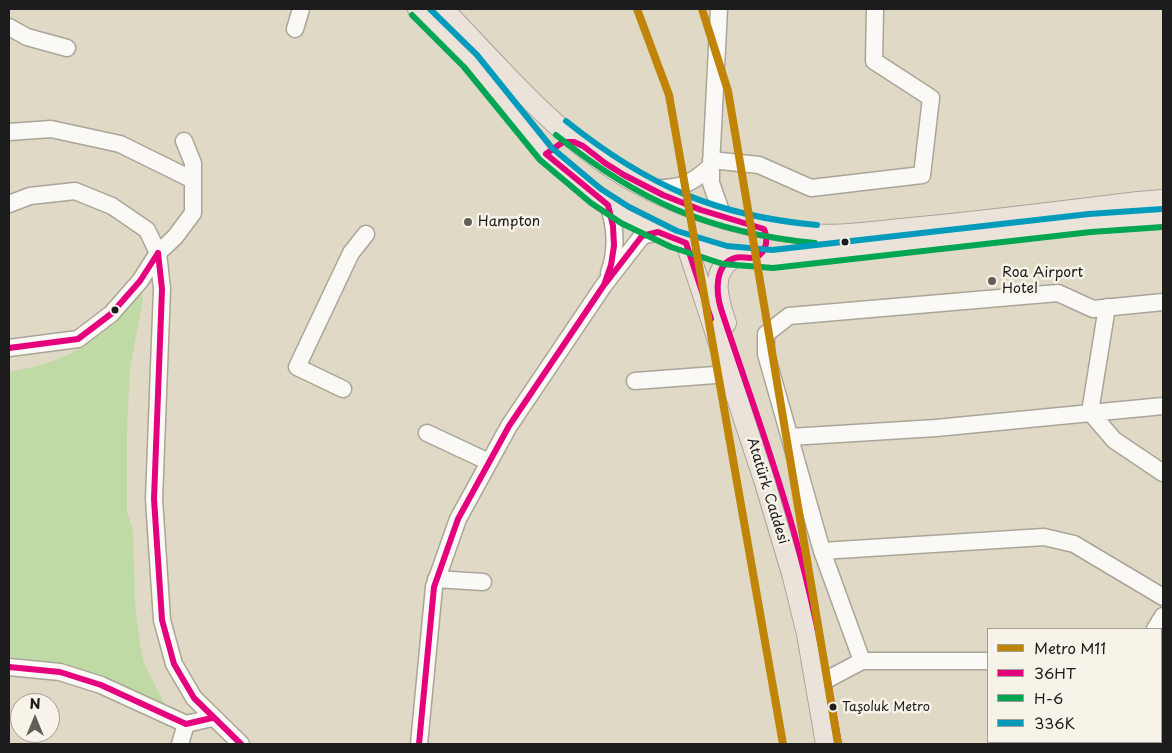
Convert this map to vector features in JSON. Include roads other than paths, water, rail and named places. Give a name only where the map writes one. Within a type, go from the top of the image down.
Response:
[{"type":"main road","points":[[418,9],[470,61],[546,154],[596,196],[625,215],[658,232],[725,255],[772,259],[1090,223],[1163,218]]},
{"type":"main road","points":[[444,9],[554,122],[605,163],[672,200],[764,228],[825,235],[963,223],[1163,200]]},
{"type":"main road","points":[[546,154],[558,144],[568,140],[578,143]]},
{"type":"main road","name":"Atatürk Caddesi","points":[[764,228],[768,241],[766,248],[761,254],[729,260],[721,269],[717,290],[793,528],[814,611],[822,679],[826,744]]},
{"type":"main road","name":"Atatürk Caddesi","points":[[686,243],[778,524],[839,744]]},
{"type":"street","points":[[295,29],[301,9]]},
{"type":"street","points":[[719,9],[711,182],[723,217]]},
{"type":"street","points":[[711,163],[758,165],[811,188],[922,175],[932,98],[874,61],[875,9]]},
{"type":"street","points":[[9,27],[27,37],[67,48]]},
{"type":"street","points":[[9,132],[51,129],[120,144],[193,180]]},
{"type":"street","points":[[9,348],[78,340],[111,314],[140,281],[158,253],[175,237],[193,213],[193,163],[184,141]]},
{"type":"street","points":[[651,189],[674,188],[696,180],[711,163]]},
{"type":"street","points":[[9,204],[30,196],[75,191],[112,206],[147,230],[158,253],[162,288],[154,499],[162,620],[174,664],[194,698],[212,718],[241,744]]},
{"type":"street","points":[[604,286],[614,255],[614,224],[608,205]]},
{"type":"street","points":[[419,744],[434,587],[458,519],[509,426],[604,286],[642,236],[658,232]]},
{"type":"street","points":[[342,389],[297,367],[351,253],[366,234]]},
{"type":"street","points":[[862,661],[822,551],[766,354],[766,334],[789,316],[1058,292],[1093,309],[1163,302]]},
{"type":"street","points":[[1107,307],[1090,412],[1114,440],[1163,474]]},
{"type":"street","points":[[635,380],[728,373]]},
{"type":"street","points":[[790,437],[936,428],[1163,406]]},
{"type":"street","points":[[427,433],[489,462]]},
{"type":"street","points":[[822,551],[1044,537],[1074,544],[1163,597]]},
{"type":"street","points":[[436,579],[483,582]]},
{"type":"street","points":[[1157,628],[1163,616]]},
{"type":"street","points":[[822,679],[862,661],[987,660]]},
{"type":"street","points":[[9,667],[60,672],[101,685],[186,724],[212,718]]},
{"type":"street","points":[[180,744],[186,724]]},
{"type":"metro line","name":"M11","points":[[637,9],[669,95],[783,744]]},
{"type":"metro line","name":"M11","points":[[702,9],[728,91],[838,744]]},
{"type":"place","name":"Hampton","points":[[468,222]]},
{"type":"place","name":"Roa Airport Hotel","points":[[992,281]]},
{"type":"place","name":"Taşoluk Metro","points":[[833,707]]}]
